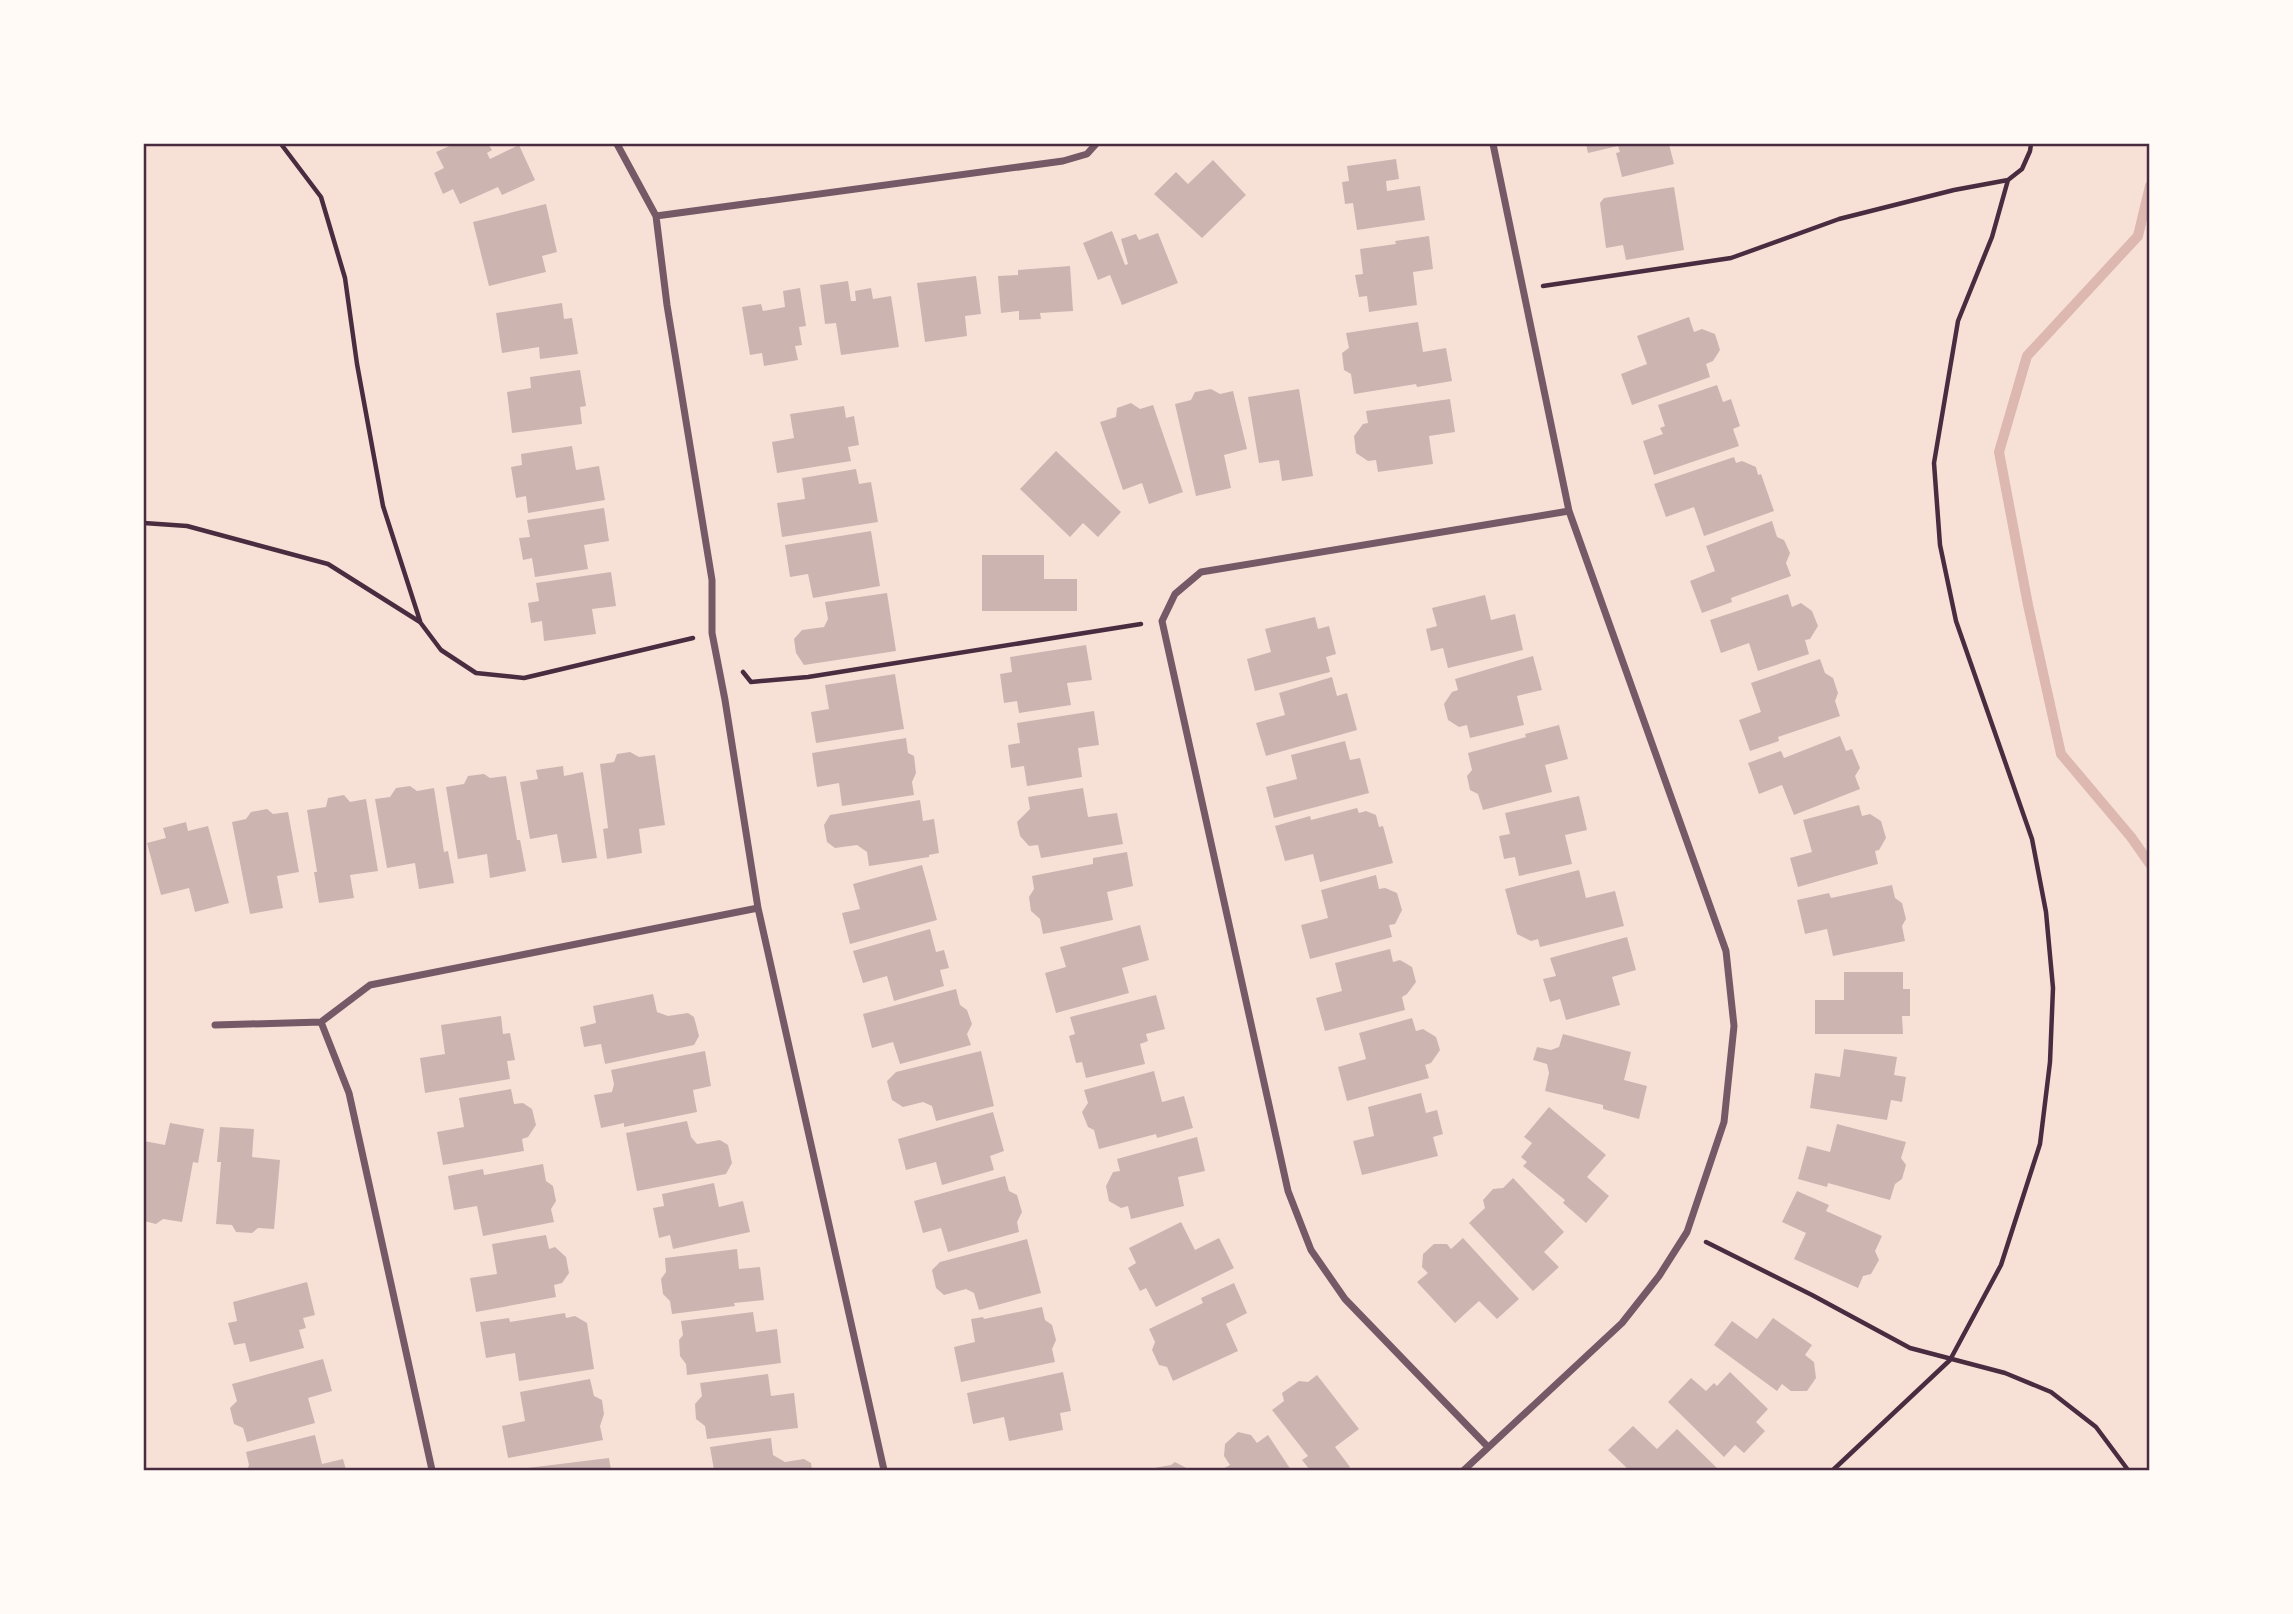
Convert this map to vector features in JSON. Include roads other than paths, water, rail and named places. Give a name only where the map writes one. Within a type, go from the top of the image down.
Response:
[{"type":"street","points":[[618,144],[656,216],[667,305],[712,580],[712,633],[758,908],[884,1471]]},
{"type":"street","points":[[656,216],[1063,161],[1087,154],[1096,144]]},
{"type":"street","points":[[1464,1471],[1622,1323],[1659,1276],[1687,1232],[1724,1122],[1734,1026],[1726,951],[1570,511],[1493,144]]},
{"type":"street","points":[[1488,1447],[1345,1299],[1311,1250],[1288,1191],[1162,621],[1175,594],[1201,572],[1570,511]]},
{"type":"street","points":[[215,1025],[321,1022],[370,985],[758,908]]},
{"type":"street","points":[[321,1022],[349,1093],[432,1471]]},
{"type":"waterway","points":[[2150,186],[2138,236],[2027,356],[1999,452],[2028,605],[2061,754],[2131,837],[2150,864]]}]
